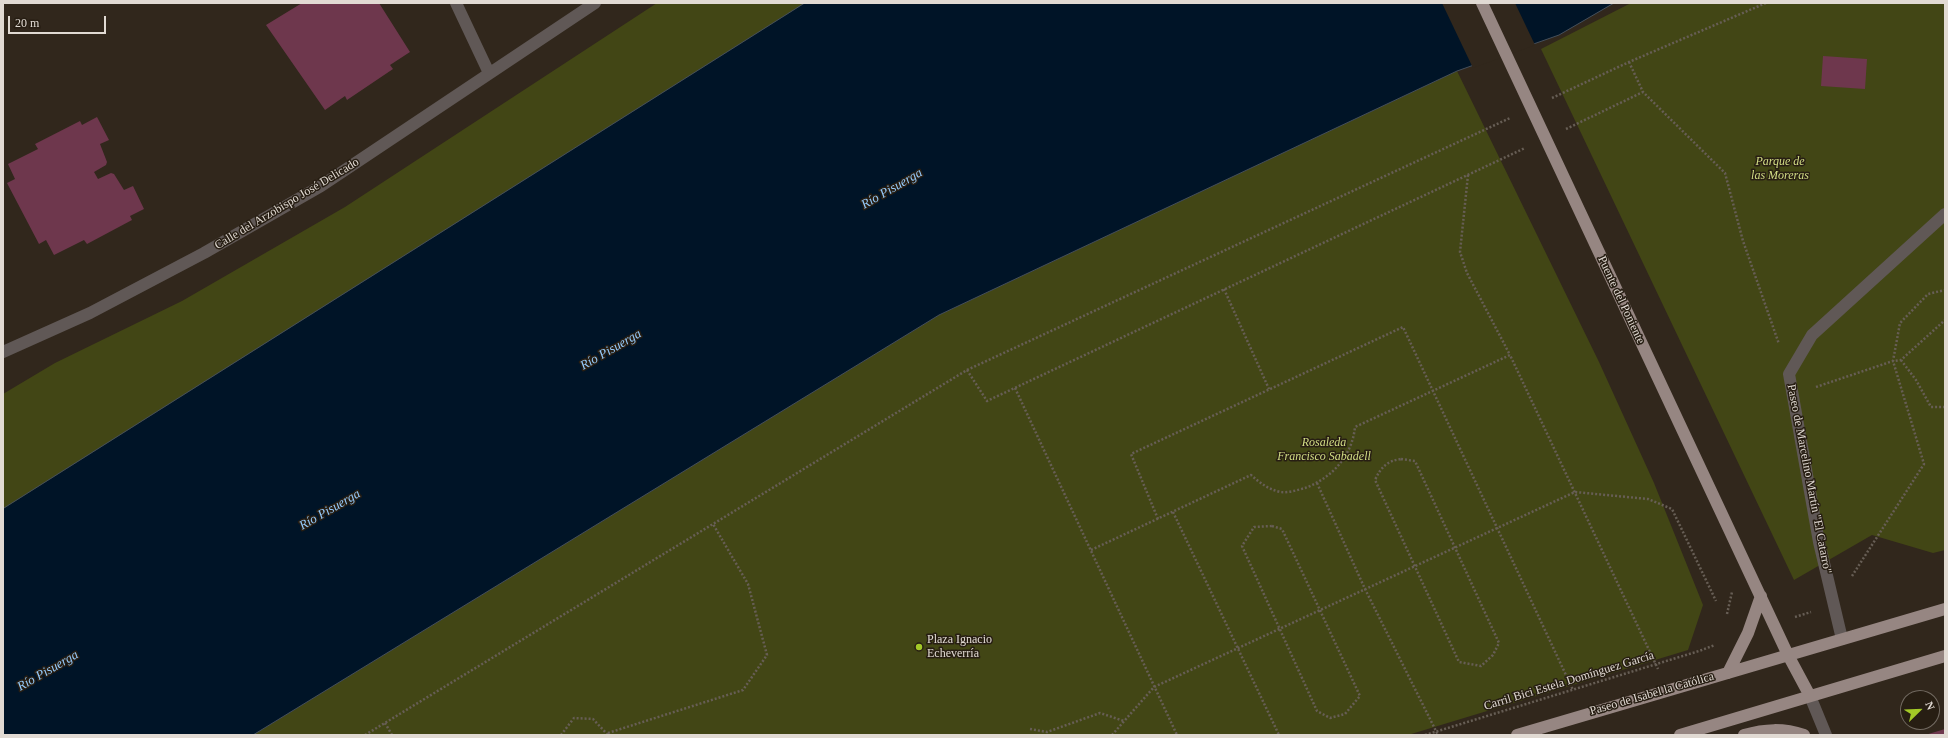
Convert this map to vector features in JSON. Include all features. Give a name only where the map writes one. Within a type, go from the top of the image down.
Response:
[{"type":"main road","name":"Puente del Poniente","points":[[1482,3],[1788,654]]},
{"type":"main road","points":[[1728,673],[1748,633],[1761,596]]},
{"type":"main road","name":"Paseo de Isabel la Católica","points":[[1517,735],[1945,609]]},
{"type":"main road","points":[[1788,654],[1810,696]]},
{"type":"main road","points":[[1685,734],[1945,656]]},
{"type":"main road","points":[[1744,735],[1769,729],[1791,731],[1804,735]]},
{"type":"street","points":[[456,3],[489,73]]},
{"type":"street","name":"Calle del Arzobispo José Delicado","points":[[3,352],[90,313],[204,253],[321,186],[595,3]]},
{"type":"street","name":"Paseo de Marcelino Martín \"El Catarro\"","points":[[1842,639],[1835,604],[1819,542],[1789,374],[1812,335],[1945,214]]},
{"type":"street","points":[[1810,696],[1826,735]]},
{"type":"path","points":[[1550,99],[1628,62],[1766,3]]},
{"type":"path","points":[[1628,62],[1643,92],[1725,173],[1743,241],[1789,374]]},
{"type":"path","points":[[1559,132],[1643,92]]},
{"type":"path","points":[[365,735],[967,370],[1514,116]]},
{"type":"path","points":[[967,370],[987,401],[1531,145]]},
{"type":"path","points":[[1468,174],[1460,252],[1467,273],[1510,354],[1660,674]]},
{"type":"path","points":[[1224,289],[1269,389]]},
{"type":"path","points":[[1835,604],[1924,464],[1893,361],[1900,323],[1928,294],[1945,290]]},
{"type":"path","points":[[1793,395],[1893,361],[1901,360],[1945,320]]},
{"type":"path","points":[[1158,519],[1131,454],[1403,327],[1575,695]]},
{"type":"path","points":[[1091,550],[1251,475],[1267,488],[1282,492],[1298,490],[1317,483],[1334,470],[1345,458],[1354,441],[1355,427],[1510,354]]},
{"type":"path","points":[[1901,360],[1916,380],[1931,407],[1945,407]]},
{"type":"path","points":[[1015,388],[1177,735]]},
{"type":"path","points":[[1401,459],[1415,461],[1455,548],[1499,643],[1493,655],[1481,666],[1459,662],[1375,480],[1379,471],[1390,461],[1401,459]]},
{"type":"path","points":[[1317,483],[1365,589],[1438,735]]},
{"type":"path","points":[[1112,735],[1154,687],[1575,492],[1648,499],[1672,509],[1716,601]]},
{"type":"path","points":[[1173,512],[1279,735]]},
{"type":"path","points":[[561,735],[574,718],[593,719],[608,734],[743,690],[767,655],[748,584],[713,524]]},
{"type":"path","points":[[1272,526],[1282,529],[1320,610],[1360,696],[1345,714],[1330,718],[1317,711],[1242,546],[1254,527],[1272,526]]},
{"type":"path","name":"Carril Bici Estela Domínguez García","points":[[1425,735],[1699,651],[1718,643]]},
{"type":"path","points":[[1030,729],[1047,732],[1100,713],[1124,721]]},
{"type":"path","points":[[385,723],[392,735]]},
{"type":"green space","points":[[657,3],[805,3],[3,509],[3,394],[55,363],[182,301],[345,207]]},
{"type":"green space","name":"Parque de las Moreras","points":[[1631,3],[1945,3],[1945,550],[1933,553],[1872,535],[1794,580],[1541,49]]},
{"type":"green space","name":"Rosaleda Francisco Sabadell","points":[[1457,71],[1599,362],[1654,483],[1703,605],[1688,650],[1408,735],[253,735],[939,315]]},
{"type":"water","name":"Río Pisuerga","points":[[805,3],[1614,3],[1559,35],[1457,71],[939,315],[253,735],[3,735],[3,509]]},
{"type":"pier","points":[[1442,3],[1515,3],[1535,45],[1473,68]]},
{"type":"building","points":[[302,3],[379,3],[410,52],[390,65],[393,69],[347,100],[345,96],[325,110],[266,25]]},
{"type":"building","points":[[1823,56],[1867,59],[1865,89],[1821,86]]},
{"type":"building","points":[[97,117],[109,140],[100,144],[107,162],[106,165],[94,172],[98,179],[111,173],[114,174],[124,190],[133,186],[144,209],[130,216],[132,220],[87,244],[84,240],[54,255],[46,240],[39,244],[7,183],[15,179],[8,164],[38,149],[35,144],[80,121],[82,125]]},
{"type":"building","points":[[1945,729],[1945,735],[1925,735]]},
{"type":"place","name":"Plaza Ignacio Echeverría","points":[[919,647]]}]
